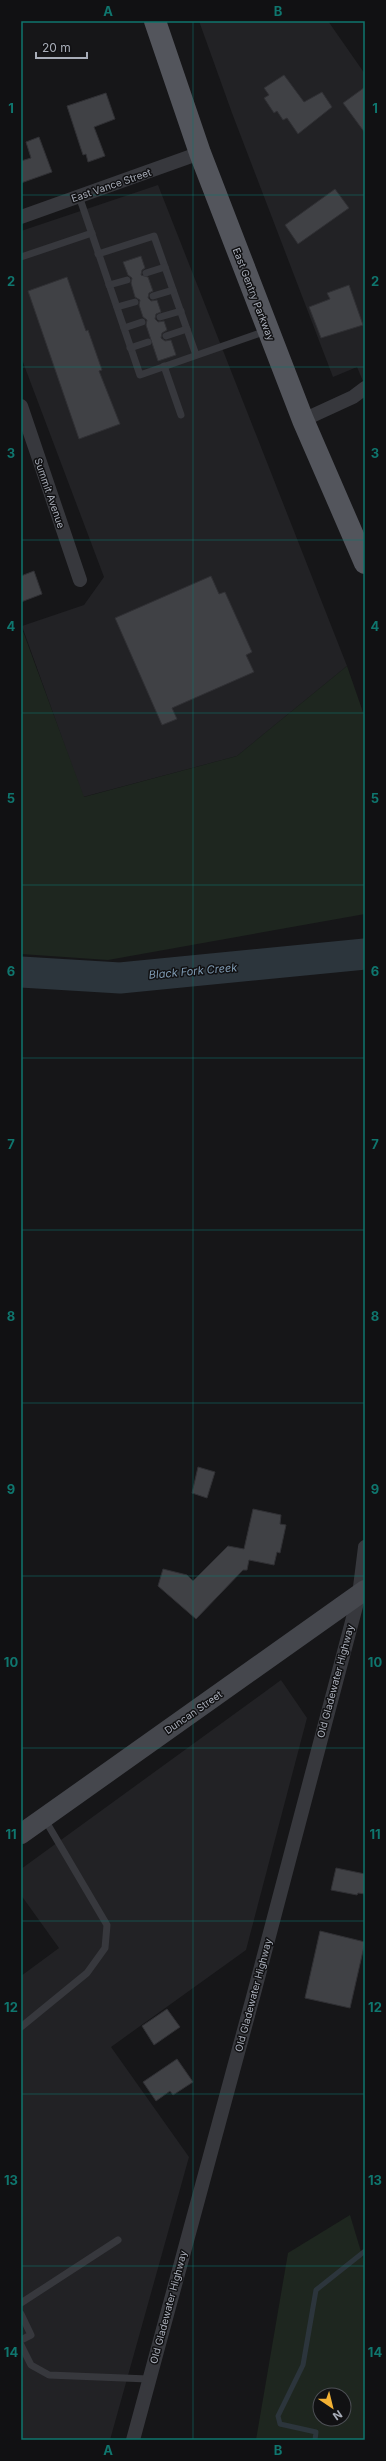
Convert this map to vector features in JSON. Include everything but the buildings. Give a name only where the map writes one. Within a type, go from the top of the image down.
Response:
[{"type":"main road","name":"East Gentry Parkway","points":[[155,21],[200,153],[268,330],[303,420],[365,563]]},
{"type":"street","name":"East Vance Street","points":[[21,217],[200,153]]},
{"type":"street","points":[[303,420],[353,397],[365,388]]},
{"type":"street","name":"Summit Avenue","points":[[21,406],[80,580]]},
{"type":"street","name":"Old Gladewater Highway","points":[[133,2440],[148,2379],[362,1593],[365,1547]]},
{"type":"street","name":"Duncan Street","points":[[21,1834],[362,1593]]},
{"type":"lane","points":[[79,196],[140,375],[268,330]]},
{"type":"lane","points":[[21,257],[92,233]]},
{"type":"lane","points":[[98,254],[154,236],[196,355]]},
{"type":"lane","points":[[146,273],[165,267]]},
{"type":"lane","points":[[109,285],[127,280]]},
{"type":"lane","points":[[153,296],[173,290]]},
{"type":"lane","points":[[117,307],[135,302]]},
{"type":"lane","points":[[160,317],[181,311]]},
{"type":"lane","points":[[124,328],[142,322]]},
{"type":"lane","points":[[166,336],[188,329]]},
{"type":"lane","points":[[130,348],[148,342]]},
{"type":"lane","points":[[164,366],[181,415]]},
{"type":"lane","points":[[21,2027],[87,1974],[105,1948],[107,1925],[44,1818]]},
{"type":"lane","points":[[21,2303],[118,2240]]},
{"type":"lane","points":[[21,2314],[31,2335],[21,2340]]},
{"type":"lane","points":[[21,2345],[31,2365],[49,2375],[148,2379]]},
{"type":"shaded area","points":[[199,21],[328,21],[365,74],[365,386],[357,367],[333,377],[232,113]]},
{"type":"shaded area","points":[[158,185],[347,666],[237,756],[83,797],[22,626],[84,605],[104,577],[21,357],[21,231]]},
{"type":"shaded area","points":[[21,626],[84,797],[237,756],[347,666],[365,718],[365,914],[108,960],[21,954]]},
{"type":"shaded area","points":[[281,1680],[307,1718],[246,1950],[111,2047],[189,2157],[110,2440],[21,2440],[21,1976],[59,1948],[21,1895],[21,1869]]},
{"type":"shaded area","points":[[350,2215],[365,2265],[365,2440],[256,2440],[288,2253]]},
{"type":"waterway","name":"Black Fork Creek","points":[[21,972],[120,978],[365,954]]},
{"type":"waterway","points":[[315,2440],[316,2432],[280,2424],[278,2416],[303,2365],[316,2290],[365,2251]]}]
